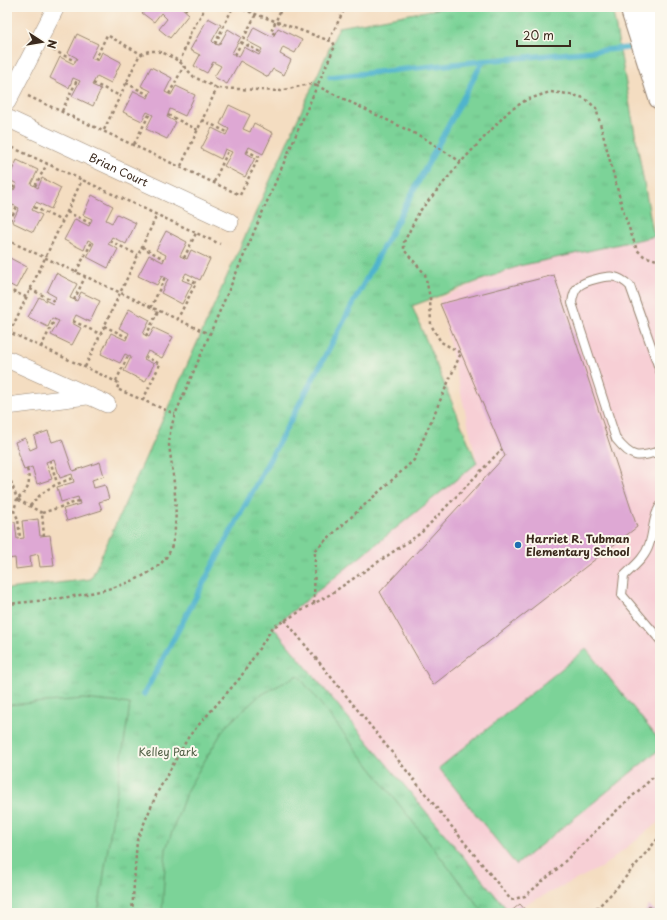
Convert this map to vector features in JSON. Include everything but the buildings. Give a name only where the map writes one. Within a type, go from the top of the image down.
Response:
[{"type":"street","points":[[7,102],[56,7]]},
{"type":"street","points":[[631,7],[649,34],[660,98]]},
{"type":"street","points":[[649,34],[654,7]]},
{"type":"street","name":"Brian Court","points":[[7,118],[230,222]]},
{"type":"street","points":[[7,359],[108,404]]},
{"type":"street","points":[[7,406],[90,396]]},
{"type":"lane","points":[[660,371],[630,286],[622,278],[611,275],[581,283],[574,292],[572,303],[616,439],[626,452],[642,457],[660,451]]},
{"type":"lane","points":[[660,506],[655,514],[649,546],[639,562],[624,576],[622,595],[660,640]]},
{"type":"path","points":[[180,62],[191,31],[205,7]]},
{"type":"path","points":[[215,44],[233,7]]},
{"type":"path","points":[[7,604],[81,596],[107,590],[154,569],[167,556],[172,546],[175,522],[169,445],[170,433],[175,414],[335,46],[330,40],[236,7]]},
{"type":"path","points":[[251,12],[254,7]]},
{"type":"path","points":[[275,34],[271,32],[282,7]]},
{"type":"path","points":[[330,40],[344,10],[343,7]]},
{"type":"path","points":[[235,55],[256,14]]},
{"type":"path","points":[[95,60],[107,35],[141,54]]},
{"type":"path","points":[[241,42],[260,52]]},
{"type":"path","points":[[50,48],[75,61]]},
{"type":"path","points":[[104,130],[141,54],[147,51],[157,51],[165,53],[180,62],[194,77],[217,88],[280,91],[309,84],[317,86],[428,141],[461,162]]},
{"type":"path","points":[[169,94],[184,66]]},
{"type":"path","points":[[62,111],[77,80]]},
{"type":"path","points":[[93,82],[120,96]]},
{"type":"path","points":[[126,83],[149,95]]},
{"type":"path","points":[[181,166],[217,88]]},
{"type":"path","points":[[30,89],[26,95],[134,144],[240,195],[259,157],[247,151]]},
{"type":"path","points":[[314,604],[315,550],[414,460],[461,353],[441,342],[431,325],[430,298],[425,274],[404,250],[404,242],[419,212],[461,162],[508,112],[526,100],[550,92],[569,94],[584,98],[596,108],[624,214],[636,250],[644,256],[660,261]]},
{"type":"path","points":[[134,144],[150,113]]},
{"type":"path","points":[[168,115],[198,130]]},
{"type":"path","points":[[202,120],[227,132]]},
{"type":"path","points":[[7,145],[220,244]]},
{"type":"path","points":[[214,182],[228,151]]},
{"type":"path","points":[[35,186],[47,164]]},
{"type":"path","points":[[82,180],[8,332],[116,381],[119,383],[117,389],[175,414]]},
{"type":"path","points":[[7,184],[15,188]]},
{"type":"path","points":[[7,226],[17,206]]},
{"type":"path","points":[[34,208],[62,221]]},
{"type":"path","points":[[67,212],[90,223]]},
{"type":"path","points":[[85,367],[157,215]]},
{"type":"path","points":[[184,258],[196,233]]},
{"type":"path","points":[[7,240],[209,334]]},
{"type":"path","points":[[76,272],[92,242]]},
{"type":"path","points":[[110,242],[138,255]]},
{"type":"path","points":[[142,247],[164,259]]},
{"type":"path","points":[[74,300],[85,277]]},
{"type":"path","points":[[177,320],[196,283],[184,277]]},
{"type":"path","points":[[151,308],[165,278]]},
{"type":"path","points":[[7,288],[26,297]]},
{"type":"path","points":[[30,289],[54,301]]},
{"type":"path","points":[[146,336],[158,311]]},
{"type":"path","points":[[42,347],[55,319]]},
{"type":"path","points":[[73,321],[100,334]]},
{"type":"path","points":[[104,326],[127,337]]},
{"type":"path","points":[[116,381],[128,356]]},
{"type":"path","points":[[143,400],[160,364],[146,357]]},
{"type":"path","points":[[132,913],[137,840],[157,793],[188,736],[240,678],[273,627],[314,604],[421,533],[502,449]]},
{"type":"path","points":[[50,460],[57,483]]},
{"type":"path","points":[[17,499],[24,494],[29,486],[30,480],[27,469]]},
{"type":"path","points":[[7,470],[17,499],[14,511],[18,520],[20,538]]},
{"type":"path","points":[[30,506],[41,493],[57,483],[73,478]]},
{"type":"path","points":[[17,499],[42,513],[79,501]]},
{"type":"path","points":[[7,512],[14,511]]},
{"type":"path","points":[[42,513],[44,536]]},
{"type":"path","points":[[285,620],[511,900],[525,896],[555,871],[613,814],[660,771]]},
{"type":"path","points":[[592,913],[614,891],[660,836]]},
{"type":"shaded area","name":"Harriet R. Tubman Elementary School","points":[[653,232],[660,253],[660,821],[602,867],[508,913],[273,627],[477,463],[439,298],[562,248]]},
{"type":"green space","name":"Kelley Park","points":[[448,7],[612,7],[653,232],[656,236],[519,266],[412,306],[477,463],[273,627],[510,913],[7,913],[7,589],[91,579],[339,27]]},
{"type":"green space","points":[[586,649],[660,741],[660,749],[516,865],[439,768]]},
{"type":"green space","points":[[298,675],[484,913],[162,913],[166,849],[187,790],[225,727],[259,696]]},
{"type":"green space","points":[[84,699],[130,704],[98,913],[7,913],[7,705]]},
{"type":"waterway","points":[[330,77],[639,47]]},
{"type":"waterway","points":[[144,694],[483,61]]},
{"type":"place","name":"Harriet R. Tubman Elementary School","points":[[518,545]]}]
